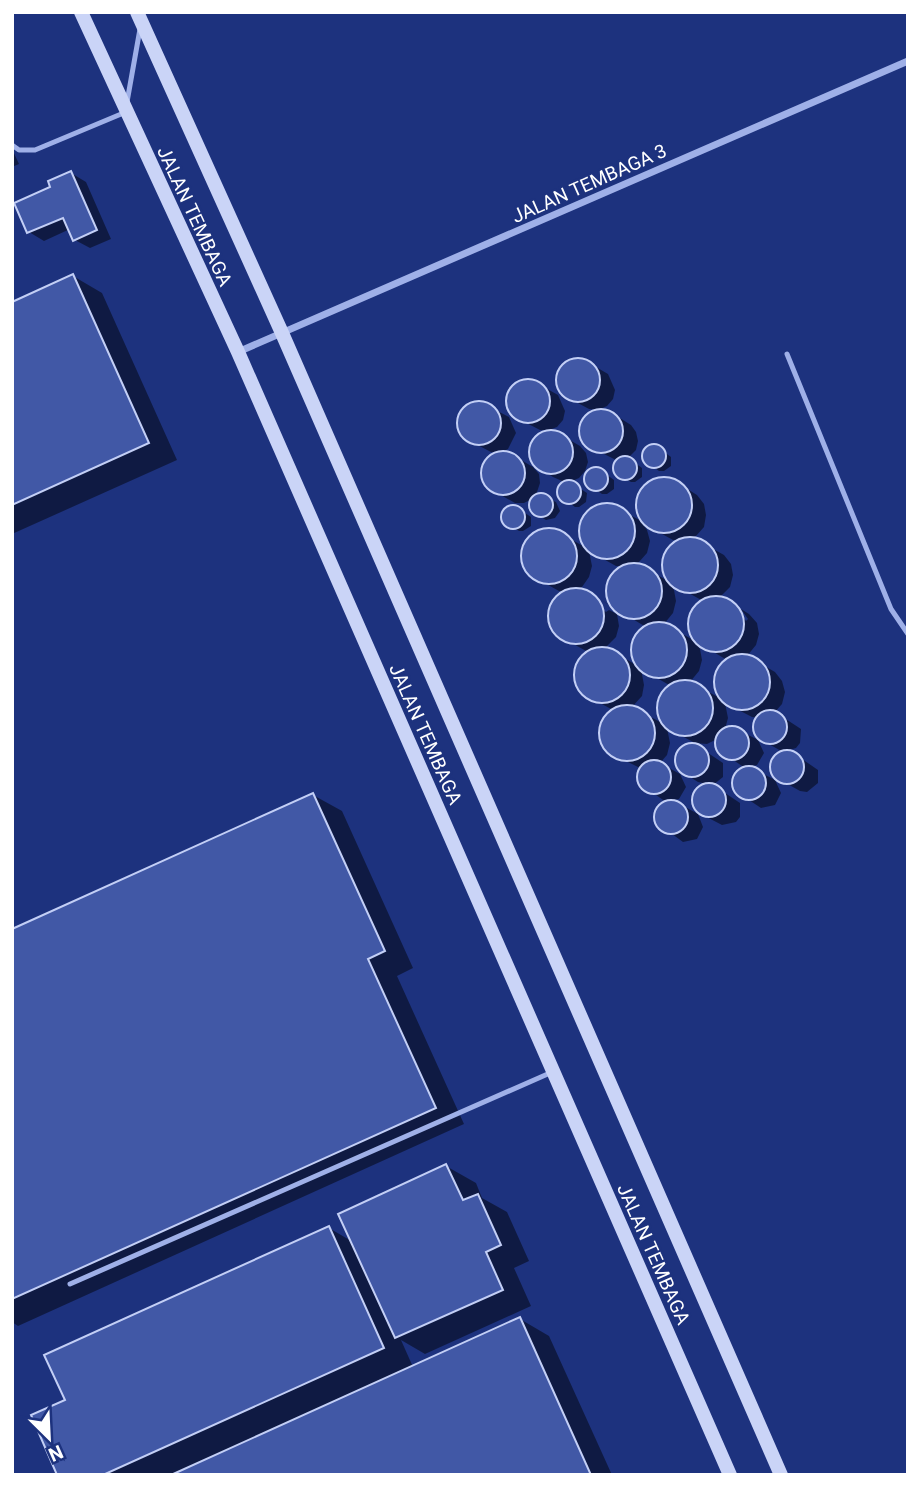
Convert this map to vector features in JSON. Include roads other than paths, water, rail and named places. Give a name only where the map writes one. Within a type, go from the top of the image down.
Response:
[{"type":"main road","name":"JALAN TEMBAGA","points":[[81,12],[238,352],[730,1475]]},
{"type":"main road","name":"JALAN TEMBAGA","points":[[139,17],[282,333],[781,1475]]},
{"type":"street","name":"JALAN TEMBAGA 3","points":[[238,352],[908,61]]},
{"type":"lane","points":[[12,145],[19,150],[35,150],[126,112],[139,17]]},
{"type":"lane","points":[[788,354],[891,609],[908,634]]},
{"type":"lane","points":[[70,1284],[553,1072]]}]
